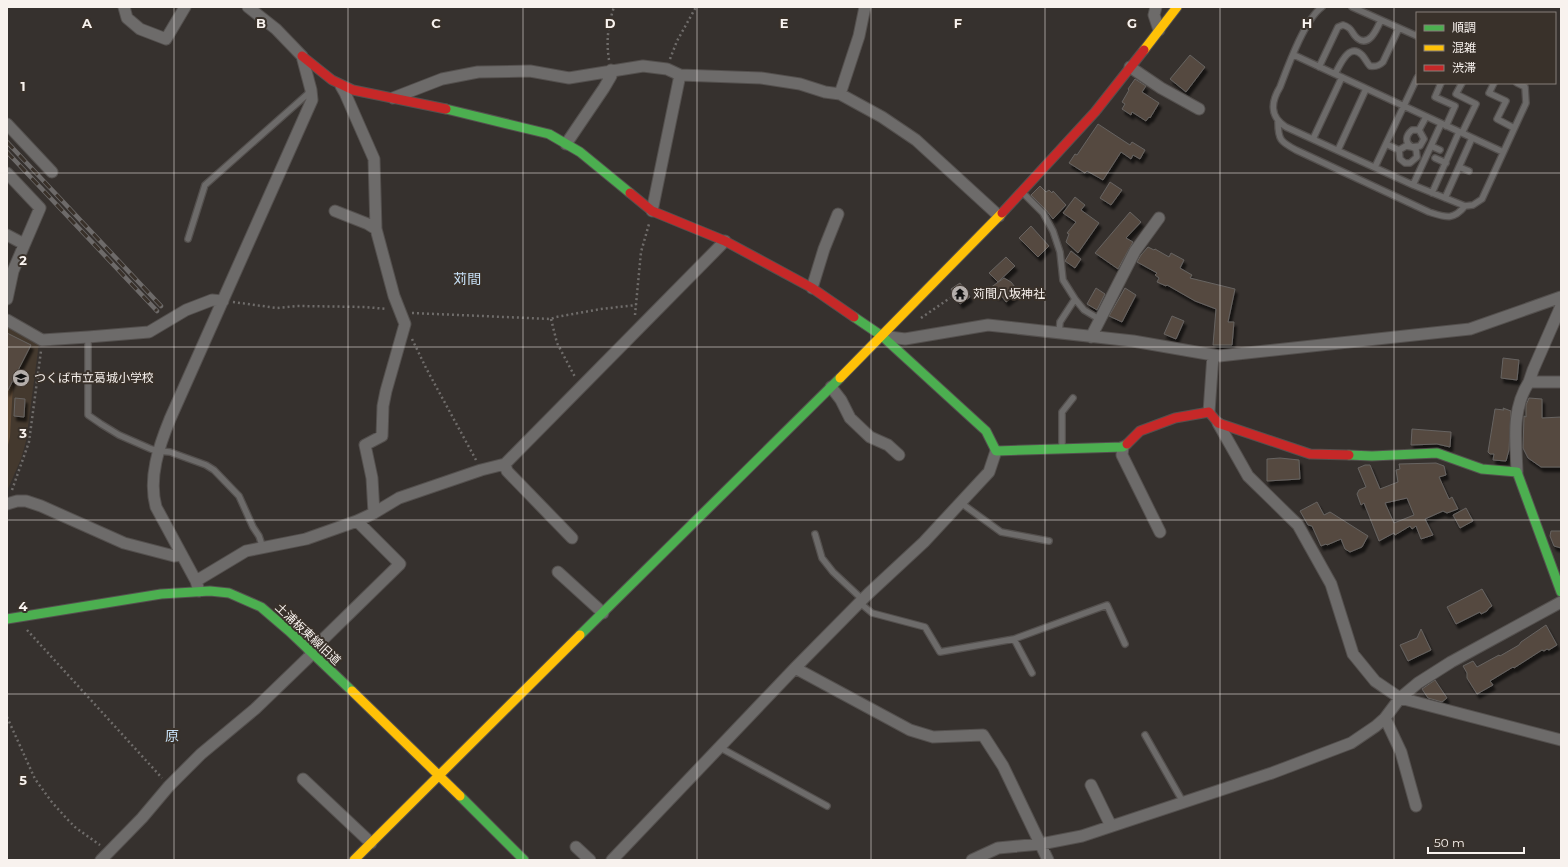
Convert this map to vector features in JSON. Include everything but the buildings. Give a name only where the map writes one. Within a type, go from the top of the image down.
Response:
[{"type":"street","points":[[124,7],[126,18],[140,28],[166,40],[185,7]]},
{"type":"street","points":[[248,7],[276,29],[302,56],[341,86],[549,134],[580,152],[652,212],[725,241],[812,288],[882,336],[986,432],[996,451],[989,472],[961,503],[924,542],[795,668],[612,860]]},
{"type":"street","points":[[840,94],[859,36],[865,7]]},
{"type":"street","points":[[1156,7],[1154,15],[1159,30]]},
{"type":"street","points":[[354,860],[831,387],[999,216],[1095,112],[1177,7]]},
{"type":"street","points":[[302,56],[311,90],[312,100],[170,419],[158,451],[154,482],[154,498],[156,507],[198,586],[246,551],[306,539],[357,521],[399,498],[481,470],[505,464],[725,241]]},
{"type":"street","points":[[393,98],[442,79],[478,72],[530,71],[569,78],[643,66],[667,69],[680,74],[761,78],[800,84],[825,92],[840,94],[882,117],[916,140],[999,216]]},
{"type":"street","points":[[1130,67],[1161,88],[1199,109]]},
{"type":"street","points":[[566,144],[604,88],[611,76],[611,70]]},
{"type":"street","points":[[652,212],[680,74]]},
{"type":"street","points":[[341,86],[374,159],[376,229],[400,312],[405,324],[386,391],[383,406],[382,436],[365,445],[372,478],[374,513]]},
{"type":"street","points":[[7,124],[52,172]]},
{"type":"street","points":[[7,173],[40,208],[13,271],[7,299]]},
{"type":"street","points":[[335,212],[368,224],[376,229]]},
{"type":"street","points":[[812,288],[824,249],[838,214]]},
{"type":"street","points":[[1091,336],[1135,251],[1159,218]]},
{"type":"street","points":[[7,235],[24,244]]},
{"type":"street","points":[[882,336],[905,339],[988,325],[1133,341],[1219,356],[1470,329],[1561,297]]},
{"type":"street","points":[[7,320],[42,340],[149,332],[186,310],[212,300],[222,301]]},
{"type":"street","points":[[1561,306],[1529,382],[1522,393],[1516,418],[1517,472],[1561,592]]},
{"type":"street","points":[[1213,355],[1209,412],[1218,423],[1248,476],[1298,526],[1331,584],[1353,654],[1375,681],[1400,698],[1561,740]]},
{"type":"street","points":[[1529,382],[1561,382]]},
{"type":"street","points":[[831,387],[841,400],[850,418],[870,437],[888,444],[898,455]]},
{"type":"street","points":[[1160,532],[1122,456],[1123,447],[1140,431],[1175,418],[1209,412]]},
{"type":"street","points":[[1218,423],[1310,454],[1372,456],[1437,453],[1482,469],[1517,472]]},
{"type":"street","points":[[996,451],[1123,447]]},
{"type":"street","points":[[505,464],[508,471],[572,538]]},
{"type":"street","points":[[7,504],[17,501],[26,501],[124,542],[174,556],[182,555]]},
{"type":"street","points":[[105,856],[142,818],[169,786],[201,754],[254,709],[400,564],[357,521]]},
{"type":"street","points":[[558,572],[603,613]]},
{"type":"street","name":"土浦板東線旧道","points":[[7,619],[161,594],[198,586],[246,599],[261,608],[289,631],[440,776],[524,860]]},
{"type":"street","points":[[972,860],[998,848],[1041,844],[1082,836],[1272,773],[1351,743],[1385,718],[1400,698],[1418,683],[1451,662],[1561,602]]},
{"type":"street","points":[[795,668],[910,730],[933,737],[984,735],[1003,766],[1048,860]]},
{"type":"street","points":[[1385,718],[1401,752],[1416,806]]},
{"type":"street","points":[[303,779],[371,843]]},
{"type":"street","points":[[1091,785],[1111,826]]},
{"type":"street","points":[[576,847],[590,860]]},
{"type":"lane","points":[[1352,7],[1416,36]]},
{"type":"lane","points":[[1320,8],[1308,23],[1280,87],[1274,96],[1273,106],[1278,122],[1278,134],[1282,142],[1303,154],[1429,212],[1446,218],[1456,215],[1465,206]]},
{"type":"lane","points":[[1319,67],[1338,28],[1343,25],[1348,27],[1357,38],[1363,41],[1368,40],[1375,34],[1381,20]]},
{"type":"lane","points":[[1335,74],[1344,57],[1352,52],[1361,54],[1370,66],[1375,67],[1380,65],[1383,62],[1399,28]]},
{"type":"lane","points":[[1294,55],[1503,152]]},
{"type":"lane","points":[[1313,139],[1342,77]]},
{"type":"lane","points":[[1375,167],[1416,80]]},
{"type":"lane","points":[[1413,185],[1431,146],[1455,106],[1435,97],[1441,84]]},
{"type":"lane","points":[[1432,193],[1476,104],[1456,94],[1461,84]]},
{"type":"lane","points":[[1494,84],[1489,93],[1506,101],[1497,119],[1514,128]]},
{"type":"lane","points":[[1278,122],[1413,185],[1465,206],[1473,205],[1482,199],[1526,103],[1525,87],[1519,84]]},
{"type":"lane","points":[[1338,150],[1366,89]]},
{"type":"lane","points":[[188,239],[205,185],[311,90]]},
{"type":"lane","points":[[1420,130],[1426,117]]},
{"type":"lane","points":[[1400,150],[1400,159],[1405,163],[1410,163],[1417,157],[1416,149],[1408,144],[1406,139],[1407,134],[1412,130],[1420,130]]},
{"type":"lane","points":[[1400,150],[1406,146],[1420,146],[1423,143],[1424,136],[1420,130]]},
{"type":"lane","points":[[1445,198],[1472,138]]},
{"type":"lane","points":[[1386,144],[1400,150]]},
{"type":"lane","points":[[1431,146],[1440,150]]},
{"type":"lane","points":[[1435,158],[1446,163]]},
{"type":"lane","points":[[1459,167],[1468,171]]},
{"type":"lane","points":[[1022,191],[1043,213],[1053,231],[1060,252],[1063,280],[1075,300],[1084,310],[1099,319]]},
{"type":"lane","points":[[1059,333],[1060,322],[1075,300]]},
{"type":"lane","points":[[88,337],[88,415],[119,434],[158,451],[170,452],[206,465],[214,470],[239,496],[253,527],[259,536],[263,548]]},
{"type":"lane","points":[[1062,449],[1062,412],[1073,398]]},
{"type":"lane","points":[[961,503],[1000,532],[1049,541]]},
{"type":"lane","points":[[814,534],[822,558],[833,572],[872,613],[925,627],[940,652],[1014,639],[1108,605],[1125,644]]},
{"type":"lane","points":[[1014,639],[1032,672]]},
{"type":"lane","points":[[1145,735],[1183,802]]},
{"type":"lane","points":[[719,747],[827,806]]},
{"type":"path","points":[[611,70],[607,47],[609,22],[614,7]]},
{"type":"path","points":[[667,69],[677,41],[696,7]]},
{"type":"path","points":[[639,329],[635,317],[641,252],[652,212]]},
{"type":"path","points":[[222,301],[277,308],[297,306],[366,307],[400,312],[551,319],[601,309],[636,305]]},
{"type":"path","points":[[551,319],[557,343],[581,388]]},
{"type":"path","points":[[405,324],[426,368],[481,470]]},
{"type":"path","points":[[7,504],[29,442],[42,340]]},
{"type":"path","points":[[20,617],[26,629],[169,786]]},
{"type":"path","points":[[7,717],[35,779],[51,801],[67,819],[105,856]]},
{"type":"shaded area","name":"つくば市立葛城小学校","points":[[7,325],[39,343],[26,441],[21,459],[7,491]]},
{"type":"shaded area","points":[[7,382],[13,385],[10,437],[7,449]]},
{"type":"railway","points":[[7,142],[161,306]]},
{"type":"railway","points":[[7,152],[157,311]]},
{"type":"traffic: fast","points":[[446,109],[549,134],[580,152],[630,193]]},
{"type":"traffic: fast","points":[[854,317],[882,336],[986,431],[996,451],[1123,447],[1127,444]]},
{"type":"traffic: fast","points":[[580,635],[840,378]]},
{"type":"traffic: fast","points":[[1349,455],[1372,456],[1437,453],[1482,469],[1517,472],[1561,592]]},
{"type":"traffic: fast","points":[[7,619],[161,594],[210,591],[229,593],[261,607],[289,631],[352,691]]},
{"type":"traffic: fast","points":[[460,796],[524,860]]},
{"type":"traffic: slow","points":[[1144,50],[1177,7]]},
{"type":"traffic: slow","points":[[840,378],[1002,213]]},
{"type":"traffic: slow","points":[[354,860],[580,635]]},
{"type":"traffic: slow","points":[[352,691],[460,796]]},
{"type":"traffic: jam","points":[[1002,213],[1095,112],[1144,50]]},
{"type":"traffic: jam","points":[[302,56],[332,80],[353,90],[446,109]]},
{"type":"traffic: jam","points":[[630,193],[652,211],[725,241],[812,288],[854,317]]},
{"type":"traffic: jam","points":[[1127,444],[1140,431],[1175,418],[1209,412],[1218,423],[1310,454],[1349,455]]},
{"type":"place","name":"苅間八坂神社","points":[[960,294]]},
{"type":"place","name":"つくば市立葛城小学校","points":[[21,378]]},
{"type":"district","name":"苅間","points":[[467,279]]},
{"type":"district","name":"原","points":[[172,736]]}]
